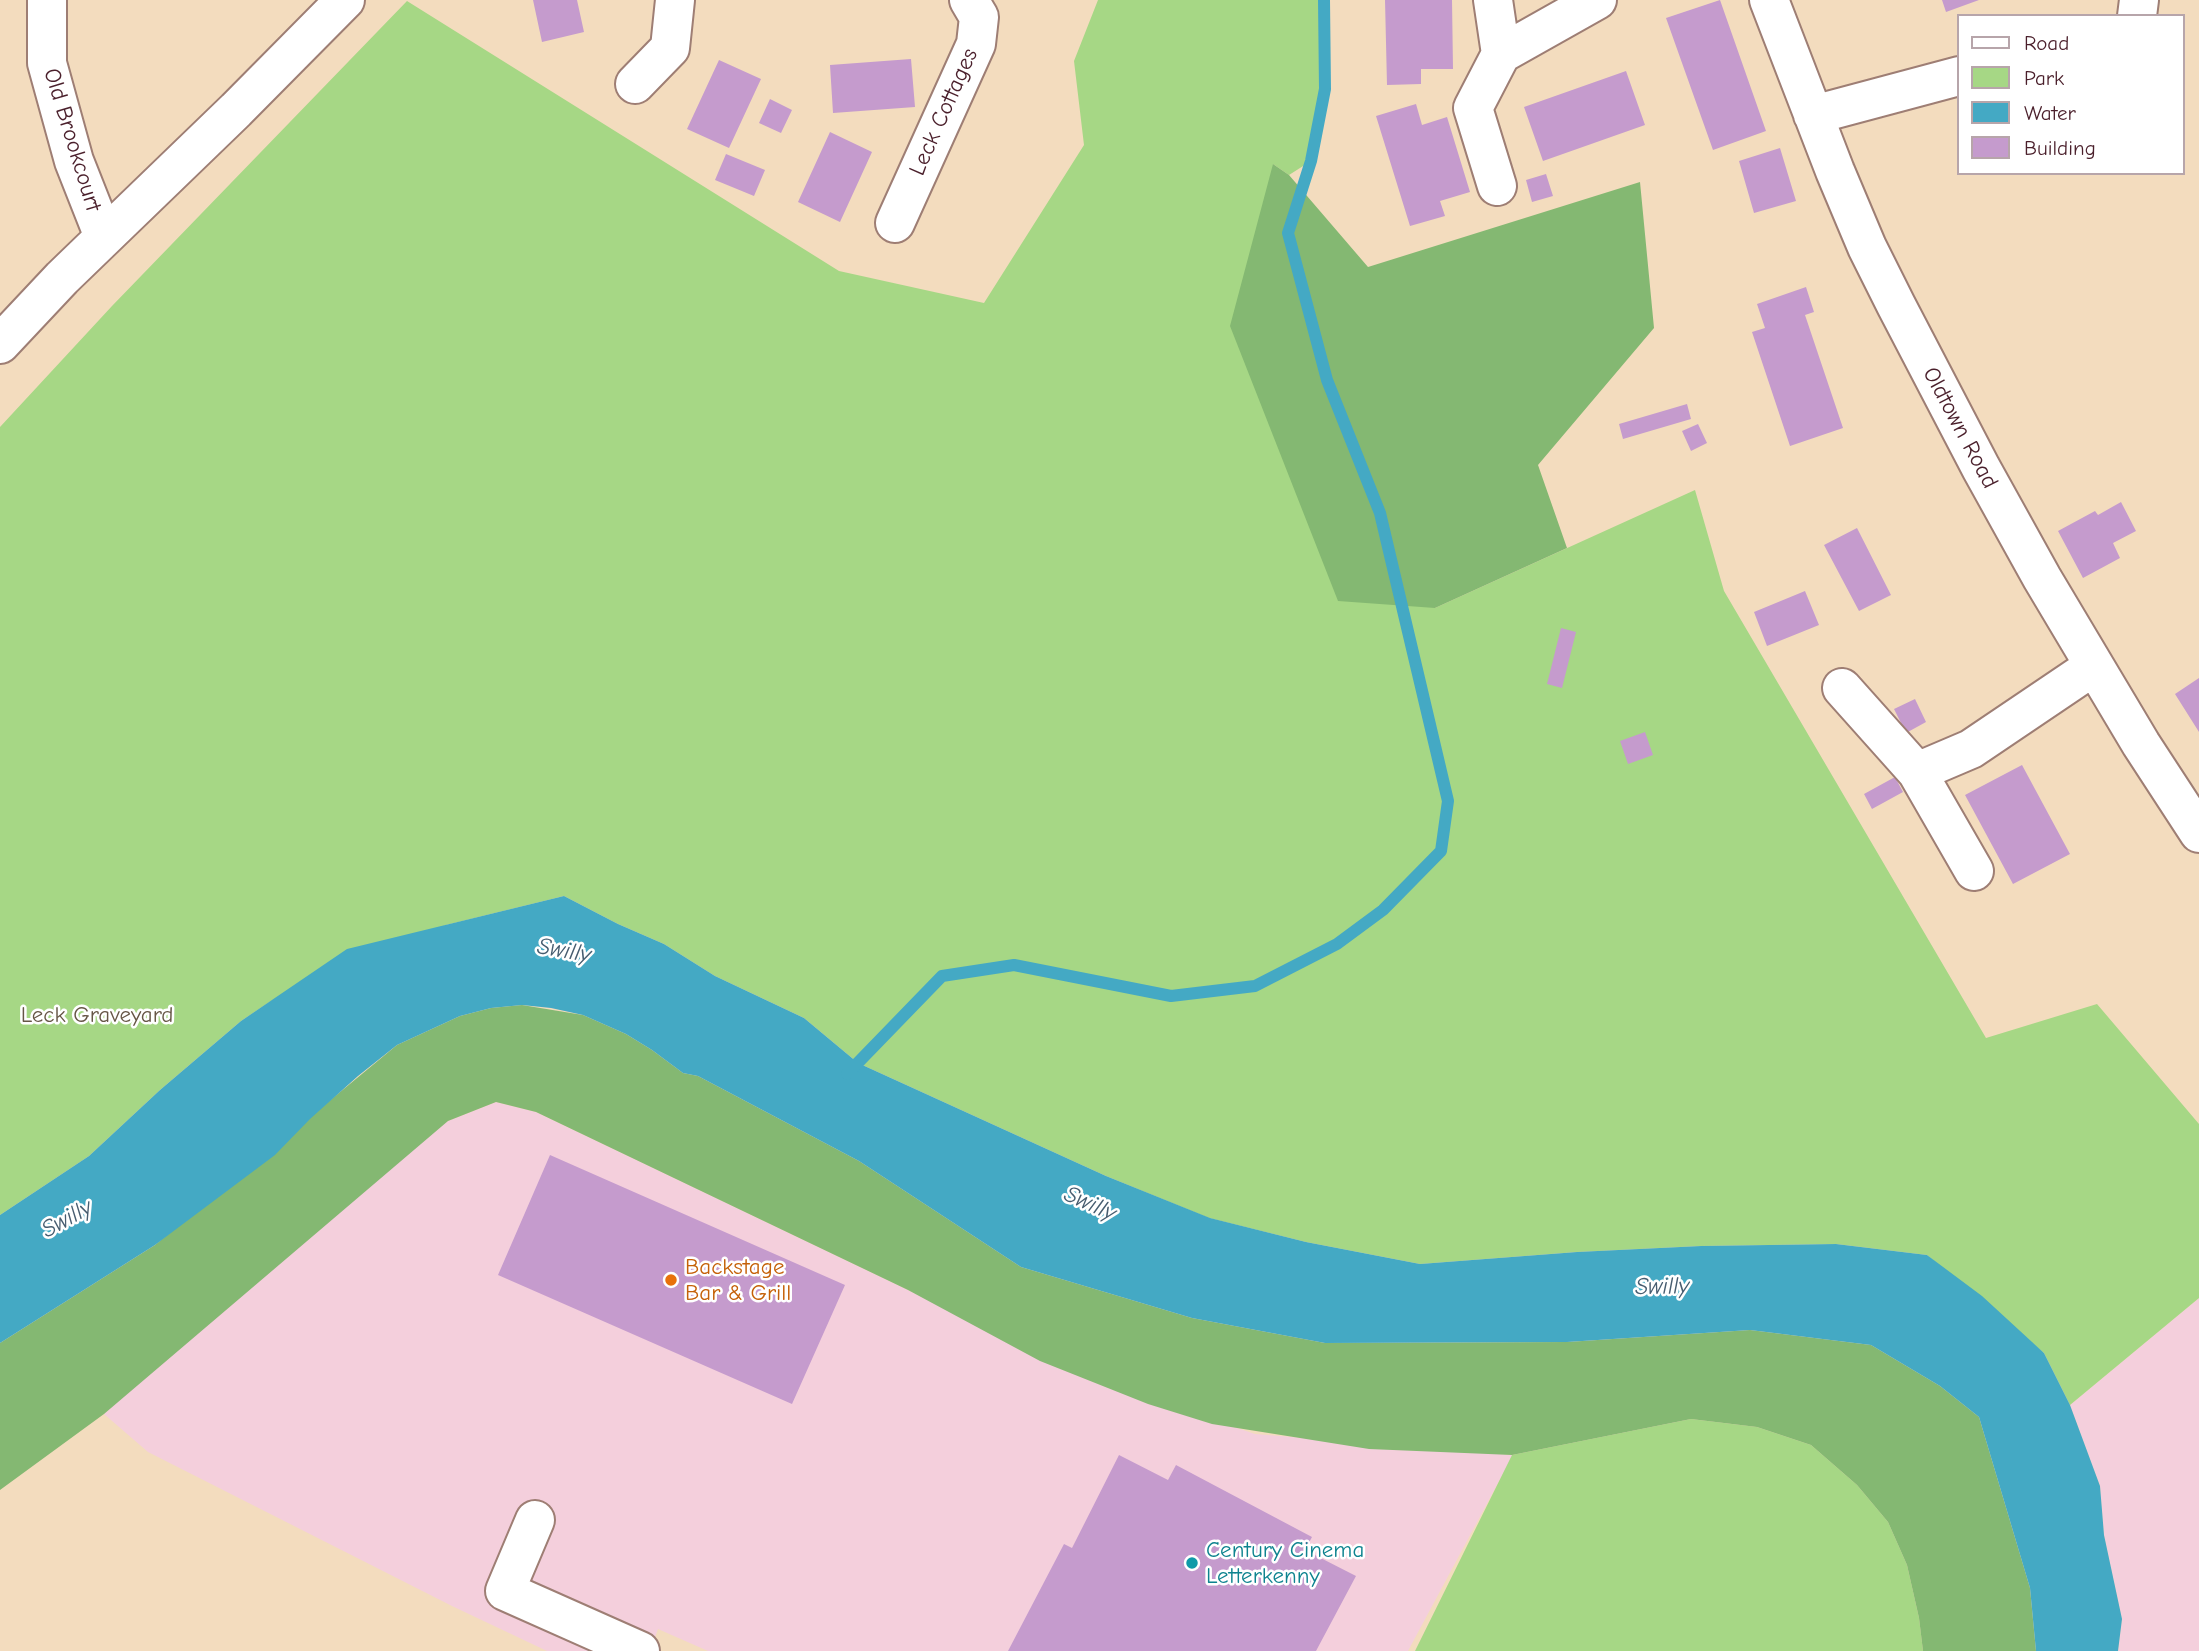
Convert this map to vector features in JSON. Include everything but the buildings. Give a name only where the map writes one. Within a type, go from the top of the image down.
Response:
[{"type":"street","name":"Old Brookcourt","points":[[47,0],[47,63],[74,161],[104,237]]},
{"type":"street","points":[[0,344],[62,278],[345,0]]},
{"type":"street","points":[[635,84],[670,48],[676,0]]},
{"type":"street","name":"Leck Cottages","points":[[895,223],[976,44],[979,17],[969,0]]},
{"type":"street","points":[[1493,0],[1501,54]]},
{"type":"street","points":[[1497,186],[1473,108],[1501,54],[1597,0]]},
{"type":"street","name":"Oldtown Road","points":[[1769,0],[1867,247],[1896,304],[2011,523],[2094,666],[2199,833]]},
{"type":"street","points":[[1813,116],[1958,76]]},
{"type":"street","points":[[1917,772],[1971,748],[2094,666]]},
{"type":"street","points":[[1842,688],[1917,772],[1974,871]]},
{"type":"street","points":[[535,1520],[506,1591],[640,1651]]},
{"type":"shaded area","points":[[496,1102],[536,1112],[908,1290],[1067,1370],[1255,1434],[1513,1455],[1408,1651],[708,1651],[658,1629],[650,1651],[547,1651],[452,1606],[148,1452],[104,1414],[310,1227],[448,1121]]},
{"type":"shaded area","points":[[2199,1298],[2199,1651],[2118,1651],[2122,1619],[2104,1535],[2100,1486],[2070,1405]]},
{"type":"green space","name":"Leck Graveyard","points":[[1098,0],[1324,0],[1325,89],[1311,161],[1289,175],[1273,164],[1435,608],[1695,490],[1724,591],[1986,1038],[2097,1004],[2199,1124],[2199,1298],[2070,1405],[2044,1353],[1927,1255],[1836,1244],[1701,1246],[1420,1264],[1306,1242],[1209,1218],[1106,1176],[858,1063],[804,1018],[715,976],[664,944],[564,896],[446,925],[271,1001],[241,1021],[160,1090],[89,1156],[0,1215],[0,427],[112,306],[407,1],[839,271],[984,303],[1084,145],[1074,61]]},
{"type":"green space","points":[[1273,164],[1289,175],[1368,267],[1640,182],[1654,328],[1538,465],[1567,548],[1435,608],[1338,601],[1230,326]]},
{"type":"green space","points":[[522,1005],[583,1015],[626,1034],[683,1073],[698,1076],[859,1161],[1021,1267],[1192,1318],[1325,1343],[1567,1342],[1750,1330],[1871,1345],[1940,1386],[1979,1417],[2030,1588],[2036,1651],[1923,1651],[1919,1618],[1907,1565],[1888,1522],[1857,1485],[1811,1445],[1757,1427],[1691,1419],[1512,1455],[1369,1449],[1212,1424],[1148,1404],[1040,1361],[908,1290],[536,1112],[496,1102],[448,1121],[104,1414],[0,1490],[0,1343],[155,1245],[397,1045],[460,1016],[491,1008]]},
{"type":"green space","points":[[1691,1419],[1757,1427],[1811,1445],[1857,1485],[1888,1522],[1907,1565],[1919,1618],[1923,1651],[1415,1651],[1512,1455]]},
{"type":"water","name":"Swilly","points":[[564,896],[664,944],[715,976],[804,1018],[858,1063],[1106,1176],[1210,1218],[1306,1242],[1420,1264],[1701,1246],[1836,1244],[1927,1255],[1982,1296],[2044,1353],[2070,1405],[2100,1486],[2104,1535],[2122,1619],[2118,1651],[2036,1651],[2030,1588],[1979,1417],[1940,1386],[1871,1345],[1750,1330],[1567,1342],[1325,1343],[1192,1318],[1021,1267],[859,1161],[698,1076],[683,1073],[626,1034],[583,1015],[551,1008],[522,1005],[491,1008],[460,1016],[397,1045],[310,1119],[275,1155],[155,1245],[0,1343],[0,1215],[89,1156],[160,1090],[241,1021],[347,949]]},
{"type":"waterway","points":[[847,1074],[942,976],[1014,965],[1171,996],[1255,986],[1337,944],[1383,910],[1441,851],[1448,801],[1380,513],[1327,380],[1288,233],[1311,161],[1325,89],[1324,0]]},
{"type":"place","name":"Backstage Bar & Grill","points":[[671,1280]]},
{"type":"place","name":"Century Cinema Letterkenny","points":[[1192,1563]]}]
